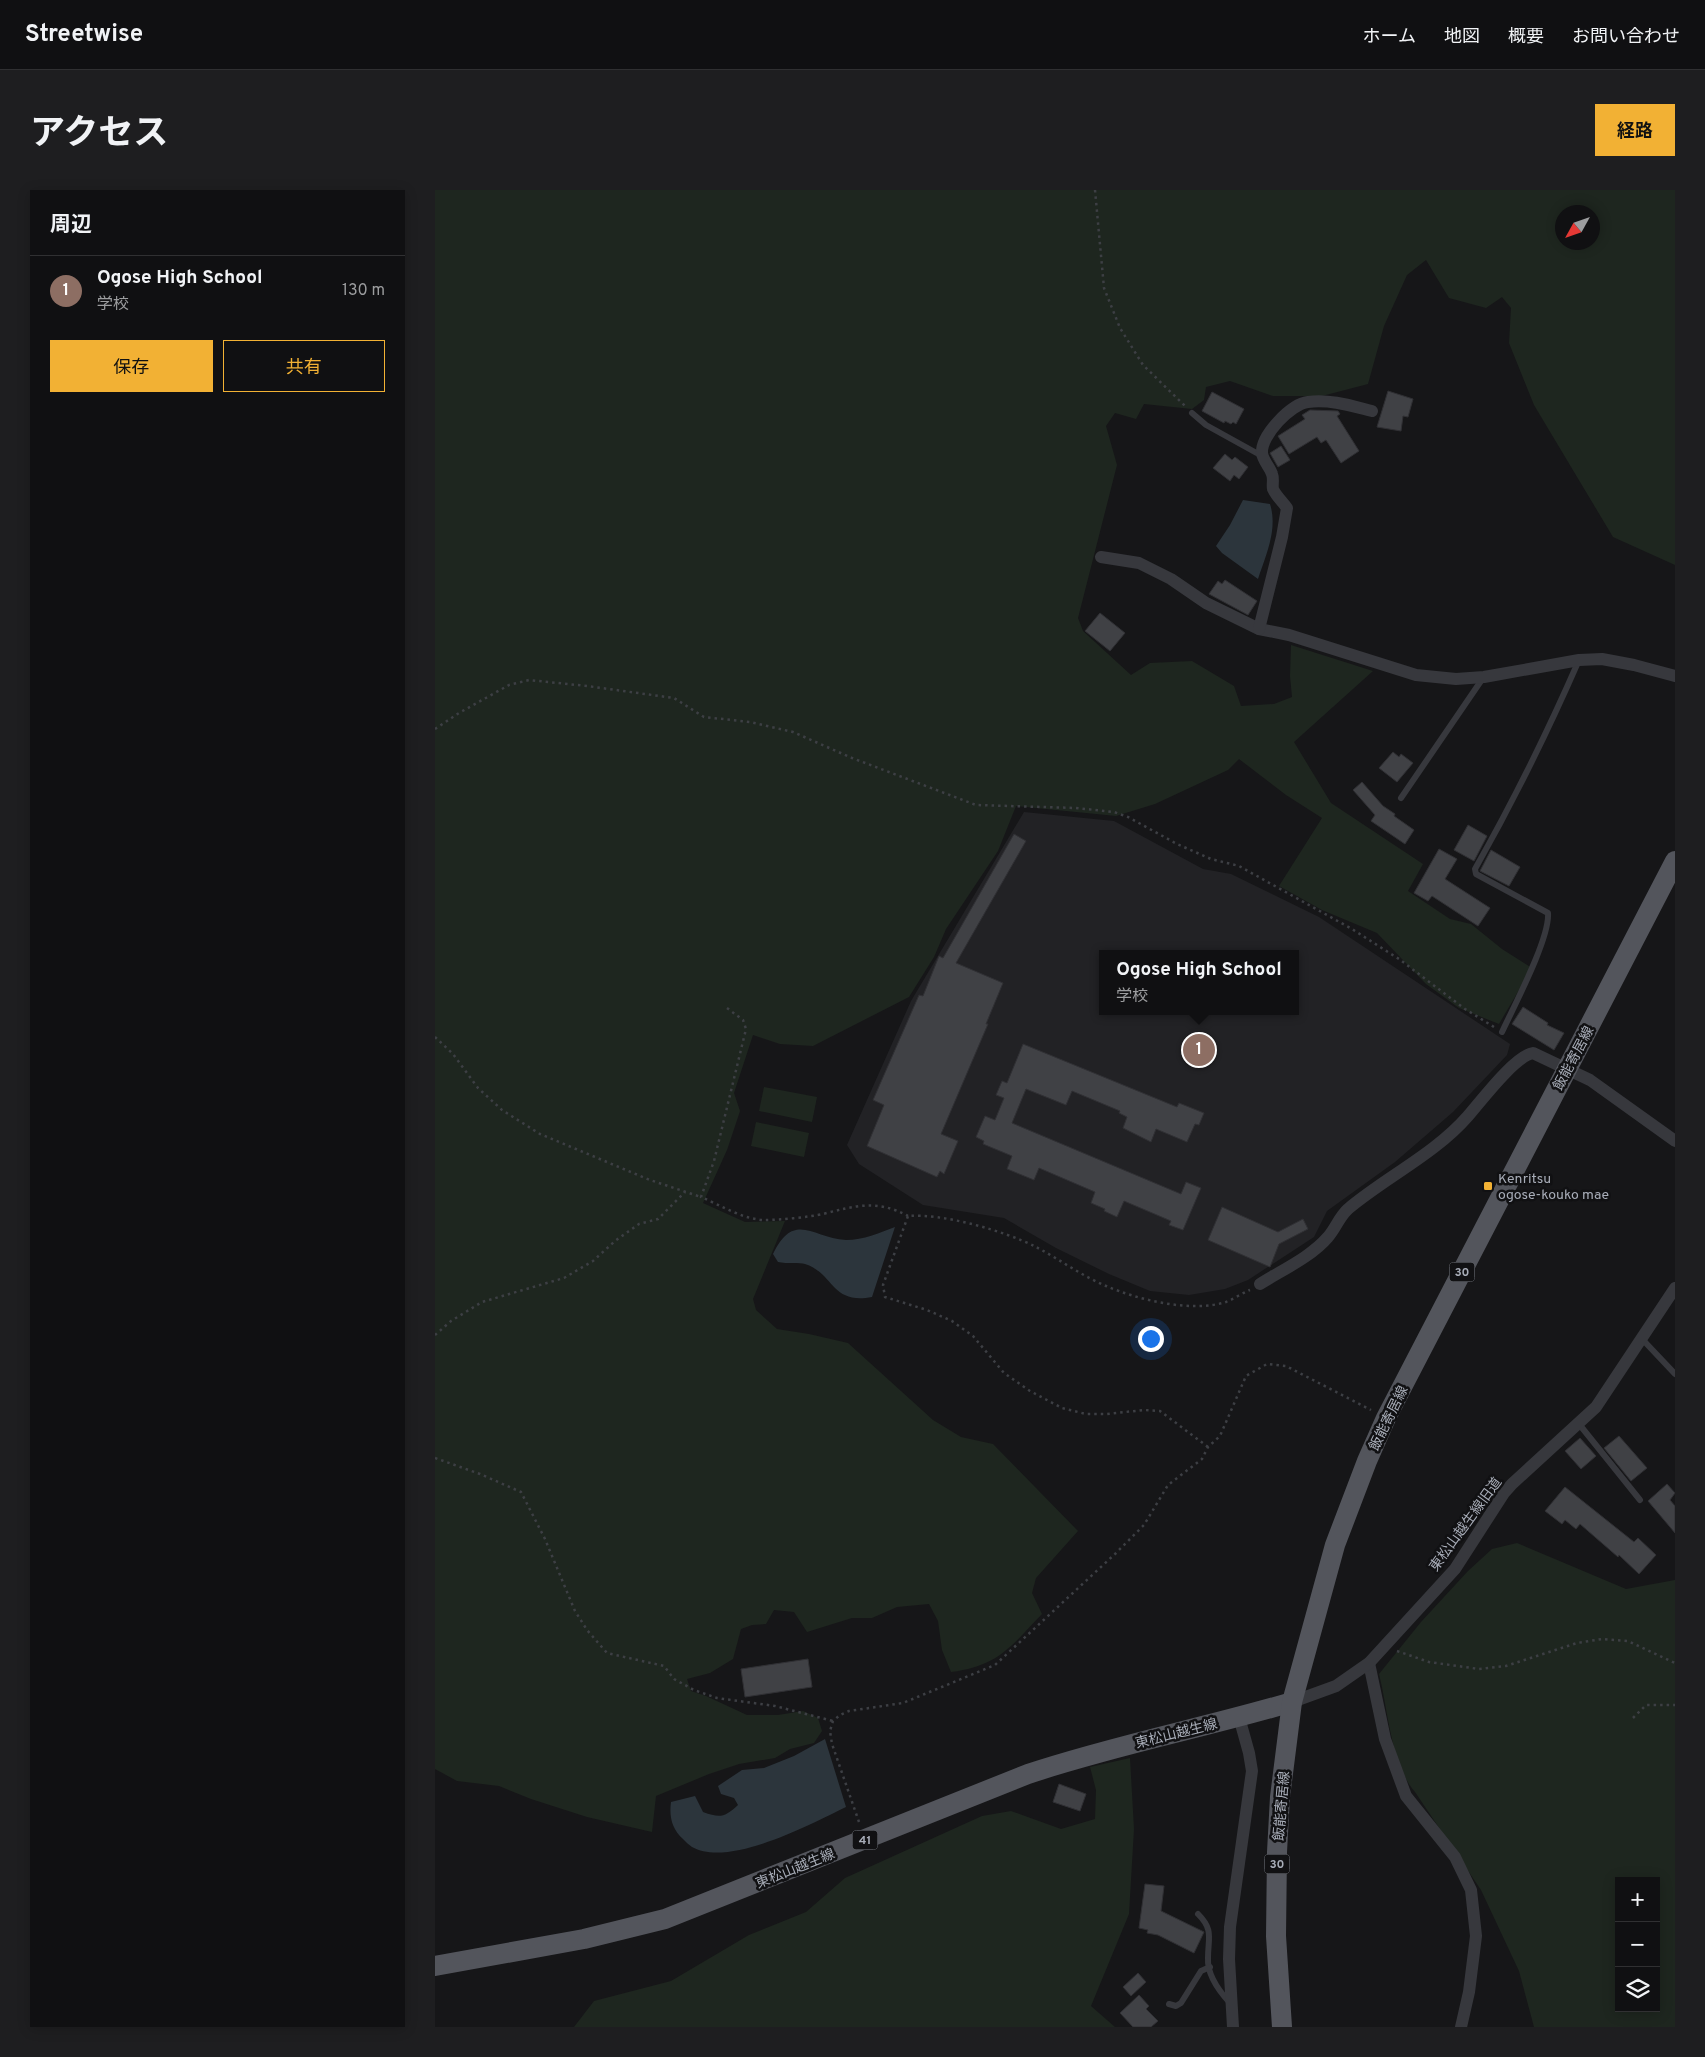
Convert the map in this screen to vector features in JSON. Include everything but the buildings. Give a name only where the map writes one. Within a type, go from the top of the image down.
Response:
[{"type":"main road","name":"飯能寄居線","points":[[1282,2027],[1276,1936],[1280,1797],[1292,1702],[1335,1545],[1367,1461],[1386,1418],[1675,861]]},
{"type":"main road","name":"東松山越生線","points":[[435,1966],[584,1939],[665,1920],[1028,1774],[1081,1756],[1292,1702]]},
{"type":"street","points":[[1259,629],[1282,537],[1287,508],[1273,489],[1272,474],[1263,456],[1263,449],[1269,433],[1282,417],[1295,407],[1307,402],[1340,403],[1373,411]]},
{"type":"street","points":[[1101,557],[1139,564],[1171,579],[1206,603],[1259,629],[1289,636],[1416,675],[1456,680],[1484,677],[1579,660],[1602,659],[1675,676]]},
{"type":"street","points":[[1260,1284],[1315,1249],[1329,1236],[1339,1219],[1349,1209],[1409,1166],[1463,1122],[1526,1054],[1533,1053],[1589,1080],[1675,1142]]},
{"type":"street","name":"東松山越生線旧道","points":[[1292,1702],[1336,1686],[1369,1663],[1384,1647],[1455,1568],[1512,1484],[1596,1407],[1643,1340],[1675,1288]]},
{"type":"street","points":[[1369,1663],[1385,1739],[1405,1796],[1455,1856],[1471,1890],[1477,1936],[1469,1992],[1461,2027]]},
{"type":"street","points":[[1233,2027],[1230,1927],[1252,1771],[1239,1717]]},
{"type":"lane","points":[[1192,413],[1206,425],[1263,456]]},
{"type":"lane","points":[[1502,1032],[1525,984],[1545,933],[1548,920],[1547,912],[1476,874],[1475,870],[1496,833],[1554,716],[1579,660]]},
{"type":"lane","points":[[1401,798],[1484,677]]},
{"type":"lane","points":[[1643,1340],[1675,1374]]},
{"type":"lane","points":[[1579,1424],[1640,1500]]},
{"type":"lane","points":[[1198,1914],[1207,1923],[1209,1933],[1207,1959],[1220,1992],[1231,2004]]},
{"type":"lane","points":[[1169,2004],[1176,2006],[1181,2003],[1201,1971],[1210,1967]]},
{"type":"path","points":[[1095,190],[1104,288],[1120,328],[1143,365],[1192,413]]},
{"type":"path","points":[[435,729],[509,685],[529,680],[674,698],[704,717],[750,722],[793,732],[852,758],[976,805],[1076,808],[1114,812],[1128,817],[1177,844],[1211,859],[1239,866],[1352,929],[1399,960],[1465,1009],[1502,1032]]},
{"type":"path","points":[[701,1197],[714,1160],[746,1029],[743,1020],[727,1008]]},
{"type":"path","points":[[435,1037],[453,1054],[478,1088],[502,1110],[540,1134],[745,1216],[764,1220],[821,1214],[863,1204],[896,1209],[907,1216],[925,1215],[1000,1232],[1035,1246],[1105,1286],[1150,1300],[1179,1305],[1203,1305],[1226,1302],[1260,1284]]},
{"type":"path","points":[[435,1335],[451,1321],[482,1302],[564,1278],[593,1261],[615,1241],[639,1224],[658,1219],[685,1192]]},
{"type":"path","points":[[907,1216],[883,1285],[885,1297],[927,1310],[952,1321],[973,1336],[1004,1373],[1062,1408],[1086,1414],[1145,1410],[1160,1411],[1197,1441],[1209,1447]]},
{"type":"path","points":[[865,1840],[831,1744],[830,1731],[833,1721],[849,1711],[903,1703],[995,1665],[1115,1554],[1144,1524],[1168,1486],[1202,1459],[1209,1447],[1219,1436],[1246,1376],[1267,1364],[1286,1366],[1386,1418]]},
{"type":"path","points":[[435,1458],[480,1474],[521,1492],[545,1539],[575,1611],[587,1630],[607,1653],[664,1666],[674,1679],[694,1690],[717,1698],[775,1706],[833,1721]]},
{"type":"path","points":[[1384,1647],[1429,1662],[1479,1669],[1506,1666],[1577,1643],[1602,1639],[1628,1641],[1675,1663]]},
{"type":"path","points":[[1633,1718],[1646,1705],[1675,1706]]},
{"type":"shaded area","points":[[435,190],[1675,190],[1675,565],[1613,537],[1534,405],[1509,343],[1511,308],[1502,297],[1486,308],[1449,298],[1426,260],[1407,275],[1384,326],[1368,384],[1322,396],[1273,396],[1230,381],[1206,387],[1204,400],[1192,409],[1144,404],[1136,419],[1115,413],[1106,426],[1117,465],[1078,618],[1083,631],[1131,675],[1150,663],[1192,661],[1234,686],[1241,706],[1274,704],[1292,697],[1290,676],[1291,645],[1373,671],[1294,742],[1331,803],[1423,864],[1408,891],[1450,919],[1471,924],[1502,949],[1532,968],[1499,1024],[1459,1008],[1426,984],[1377,933],[1322,910],[1279,886],[1322,818],[1286,795],[1239,759],[1228,770],[1155,804],[1116,816],[1016,806],[998,851],[946,929],[934,957],[909,997],[813,1046],[780,1044],[753,1035],[734,1093],[740,1111],[727,1150],[703,1203],[745,1222],[785,1221],[753,1299],[756,1310],[777,1329],[848,1343],[933,1420],[961,1437],[993,1444],[1078,1531],[1036,1578],[1032,1593],[1042,1614],[1003,1653],[981,1665],[951,1672],[942,1650],[938,1621],[929,1604],[897,1607],[872,1618],[852,1618],[807,1632],[794,1612],[774,1610],[766,1624],[752,1625],[741,1629],[733,1659],[710,1673],[687,1679],[691,1691],[747,1715],[778,1715],[803,1711],[818,1718],[822,1731],[814,1743],[790,1749],[775,1758],[739,1764],[709,1774],[656,1796],[652,1832],[587,1817],[531,1799],[499,1786],[457,1781],[435,1769]]},
{"type":"shaded area","points":[[1243,500],[1270,504],[1272,513],[1273,523],[1270,542],[1258,579],[1222,553],[1216,546]]},
{"type":"shaded area","points":[[1024,812],[1114,821],[1203,869],[1231,874],[1319,917],[1510,1044],[1507,1055],[1453,1112],[1395,1162],[1327,1211],[1314,1237],[1248,1280],[1225,1289],[1189,1295],[1150,1291],[1109,1274],[1056,1248],[1004,1218],[923,1205],[859,1164],[847,1145],[911,1001]]},
{"type":"shaded area","points":[[764,1087],[817,1097],[812,1122],[759,1111]]},
{"type":"shaded area","points":[[756,1122],[809,1133],[804,1157],[751,1146]]},
{"type":"shaded area","points":[[895,1227],[872,1297],[859,1298],[848,1296],[834,1287],[815,1268],[803,1263],[778,1262],[773,1254],[781,1241],[789,1233],[797,1230],[853,1240]]},
{"type":"shaded area","points":[[1517,1543],[1626,1589],[1675,1580],[1675,2027],[1534,2027],[1519,1971],[1481,1890],[1407,1781],[1395,1752],[1379,1674],[1421,1622],[1468,1571],[1492,1549]]},
{"type":"shaded area","points":[[825,1739],[846,1807],[792,1833],[748,1848],[727,1852],[708,1852],[692,1847],[676,1831],[670,1813],[671,1802],[695,1796],[703,1812],[718,1816],[725,1815],[738,1805],[734,1798],[721,1794],[718,1786],[742,1770],[764,1768],[794,1756]]},
{"type":"shaded area","points":[[1130,1758],[1134,1829],[1129,1914],[1091,2006],[1115,2027],[574,2027],[594,2001],[671,1981],[749,1935],[806,1912],[845,1878],[982,1816],[1011,1811],[1061,1829],[1095,1819],[1096,1790],[1090,1767]]},
{"type":"place","name":"Ogose High School","points":[[1199,1050]]},
{"type":"place","name":"Kenritsu ogose-kouko mae","points":[[1488,1186]]}]
